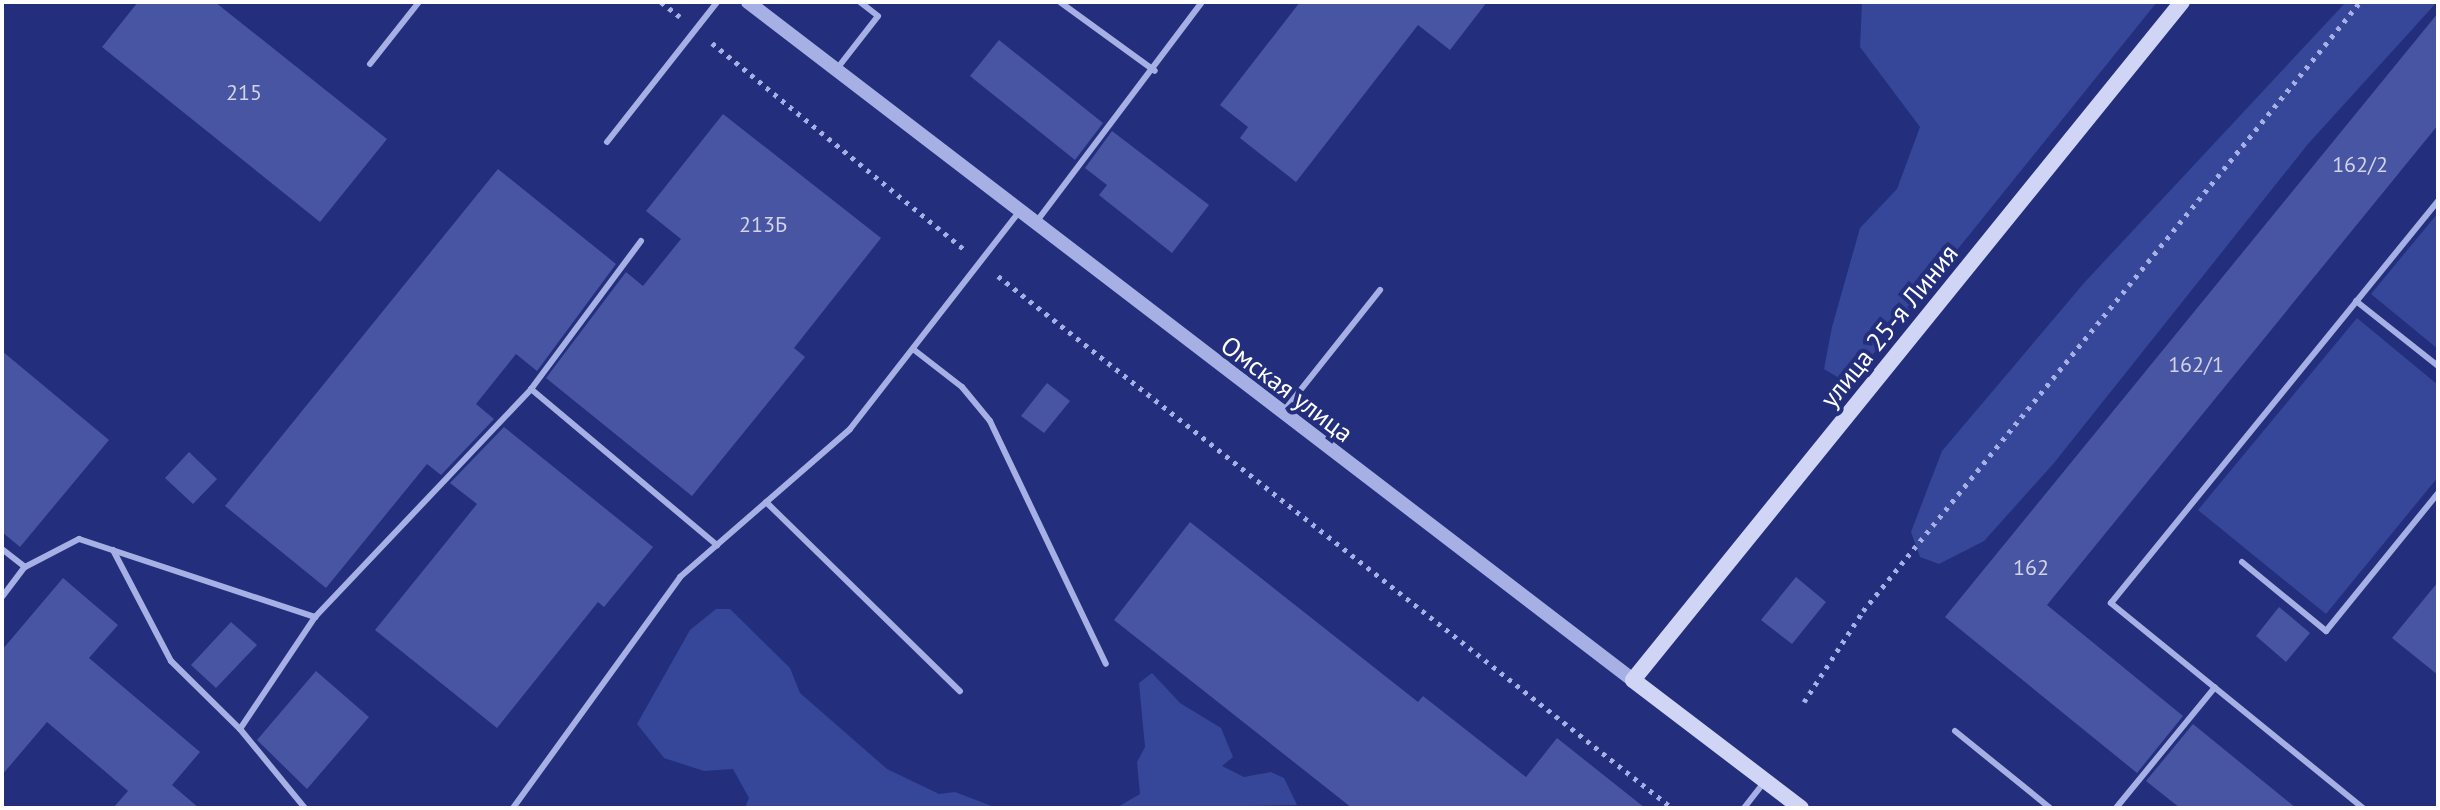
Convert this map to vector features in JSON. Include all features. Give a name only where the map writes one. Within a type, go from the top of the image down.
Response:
[{"type":"main road","name":"улица 25-я Линия","points":[[1633,680],[2182,2]]},
{"type":"main road","name":"Омская улица","points":[[1633,680],[1801,808]]},
{"type":"street","name":"Омская улица","points":[[748,2],[1281,415],[1633,680]]},
{"type":"lane","points":[[370,64],[419,2]]},
{"type":"lane","points":[[607,142],[717,2]]},
{"type":"lane","points":[[860,2],[878,16]]},
{"type":"lane","points":[[870,2],[878,16]]},
{"type":"lane","points":[[1060,2],[1155,71]]},
{"type":"lane","points":[[1035,224],[1155,71],[1202,2]]},
{"type":"lane","points":[[836,70],[878,16]]},
{"type":"lane","points":[[2363,808],[2111,603],[2438,201]]},
{"type":"lane","points":[[513,808],[680,577],[850,429],[1019,212]]},
{"type":"lane","points":[[240,729],[315,617],[531,389],[641,241]]},
{"type":"lane","points":[[1281,415],[1380,290]]},
{"type":"lane","points":[[2356,301],[2438,366]]},
{"type":"lane","points":[[913,349],[962,387],[990,421],[1106,664]]},
{"type":"lane","points":[[531,389],[717,545]]},
{"type":"lane","points":[[2242,562],[2326,631],[2438,493]]},
{"type":"lane","points":[[766,502],[960,691]]},
{"type":"lane","points":[[2,597],[25,567],[79,539],[315,617]]},
{"type":"lane","points":[[2,549],[25,567]]},
{"type":"lane","points":[[113,550],[171,661],[240,729],[305,808]]},
{"type":"lane","points":[[2116,808],[2215,687]]},
{"type":"lane","points":[[1955,731],[2050,808]]},
{"type":"lane","points":[[1744,808],[1765,781]]},
{"type":"path","points":[[661,2],[980,262],[1672,808]]},
{"type":"path","points":[[1804,702],[1863,611],[2360,2]]},
{"type":"shaded area","points":[[1862,2],[2157,2],[1849,384],[1824,369],[1832,327],[1860,228],[1897,189],[1920,127],[1860,47]]},
{"type":"shaded area","points":[[2346,2],[2437,2],[2308,144],[2054,463],[1984,541],[1939,564],[1920,557],[1911,532],[1942,451],[2084,283]]},
{"type":"shaded area","points":[[2438,213],[2438,349],[2371,294]]},
{"type":"shaded area","points":[[2357,318],[2438,385],[2438,477],[2326,614],[2198,510]]},
{"type":"shaded area","points":[[716,609],[730,609],[790,668],[800,693],[887,769],[939,794],[955,792],[997,808],[745,808],[749,798],[733,769],[704,771],[664,758],[637,724],[690,630]]},
{"type":"shaded area","points":[[1152,673],[1180,703],[1221,728],[1233,757],[1222,766],[1244,777],[1271,772],[1284,778],[1297,805],[1116,808],[1140,794],[1137,762],[1145,747],[1139,683]]},
{"type":"building","points":[[138,2],[215,2],[387,139],[320,222],[102,47]]},
{"type":"building","points":[[1300,2],[1487,2],[1450,50],[1418,25],[1296,182],[1240,138],[1248,127],[1220,105]]},
{"type":"building","points":[[2438,13],[2438,125],[2047,605],[2183,716],[2137,773],[1945,617]]},
{"type":"building","points":[[999,40],[1103,123],[1075,160],[970,76]]},
{"type":"building","points":[[723,114],[881,238],[794,348],[805,357],[692,496],[546,378],[626,272],[643,286],[681,239],[646,211]]},
{"type":"building","points":[[1112,131],[1209,205],[1172,253],[1099,195],[1107,185],[1085,168]]},
{"type":"building","points":[[498,169],[616,264],[537,371],[516,354],[476,404],[494,419],[441,475],[427,464],[326,588],[225,506]]},
{"type":"building","points":[[2,351],[109,440],[20,547],[2,532]]},
{"type":"building","points":[[1047,383],[1070,401],[1044,433],[1021,416]]},
{"type":"building","points":[[504,427],[653,547],[604,607],[598,602],[497,728],[375,630],[477,504],[450,483]]},
{"type":"building","points":[[189,452],[217,479],[193,504],[165,478]]},
{"type":"building","points":[[1190,522],[1418,702],[1423,696],[1526,777],[1557,738],[1645,808],[1352,808],[1114,620]]},
{"type":"building","points":[[1796,577],[1826,602],[1792,644],[1761,620]]},
{"type":"building","points":[[63,578],[118,625],[89,658],[200,752],[172,785],[199,808],[113,808],[128,791],[47,722],[2,775],[2,650]]},
{"type":"building","points":[[2438,582],[2438,675],[2392,638]]},
{"type":"building","points":[[2279,607],[2310,633],[2286,662],[2256,636]]},
{"type":"building","points":[[231,622],[257,645],[216,688],[191,665]]},
{"type":"building","points":[[316,671],[369,717],[307,789],[257,740]]},
{"type":"building","points":[[2193,724],[2296,808],[2180,808],[2146,781]]}]
